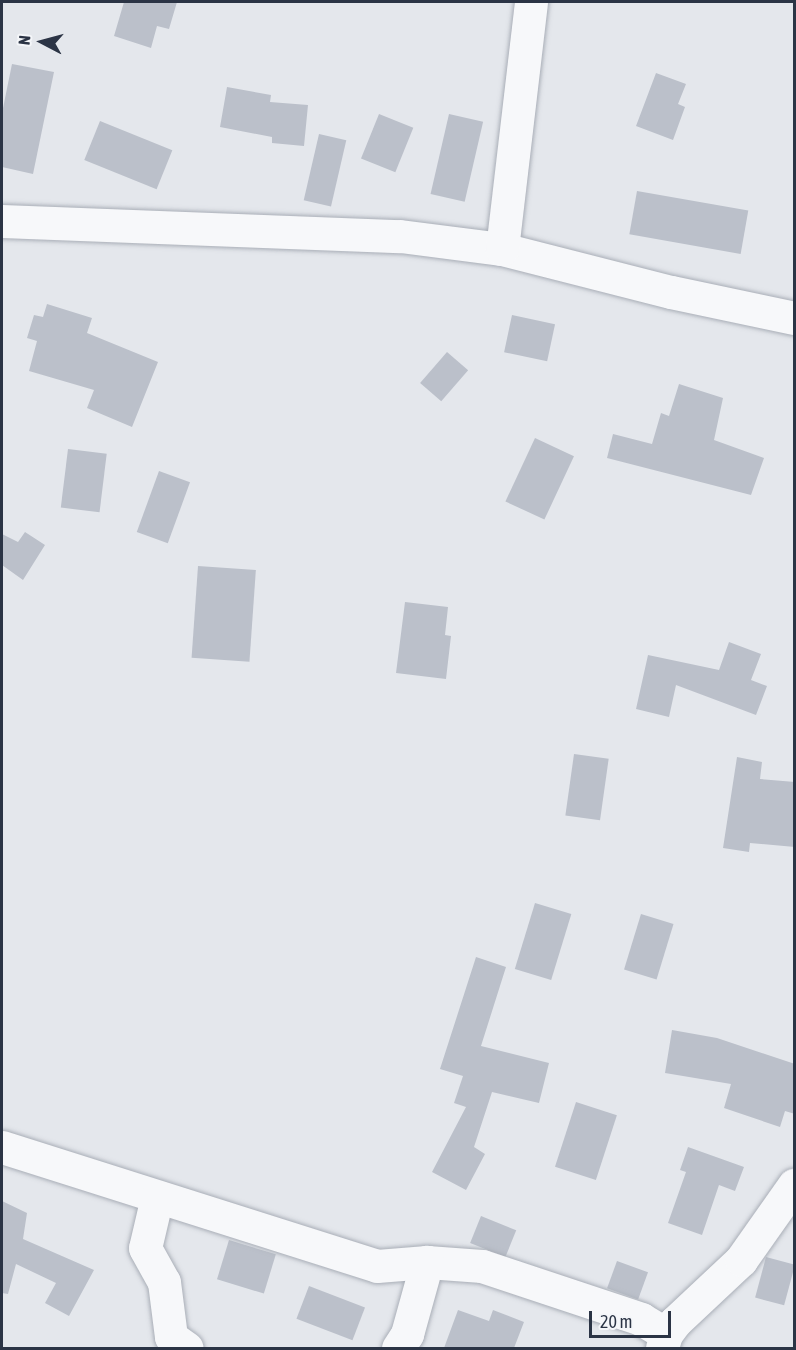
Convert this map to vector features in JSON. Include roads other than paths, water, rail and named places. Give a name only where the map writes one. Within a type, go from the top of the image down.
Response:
[{"type":"street","points":[[502,249],[531,2]]},
{"type":"street","points":[[2,221],[400,236],[502,249],[671,292],[795,318]]},
{"type":"street","points":[[2,1147],[377,1266],[427,1262],[482,1266],[641,1319],[664,1341],[741,1260],[795,1185]]},
{"type":"street","points":[[157,1197],[144,1248],[164,1282],[171,1337],[186,1348]]},
{"type":"street","points":[[398,1348],[407,1334],[427,1262]]}]
